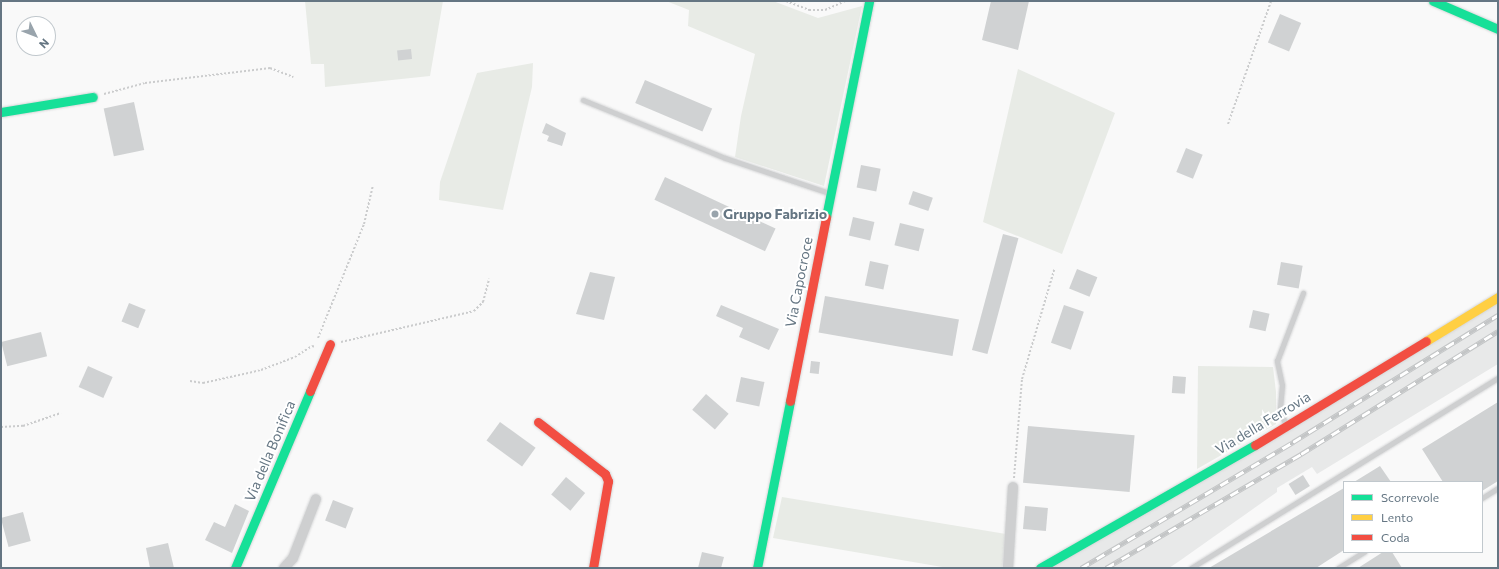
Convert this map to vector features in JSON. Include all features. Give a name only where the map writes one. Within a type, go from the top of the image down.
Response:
[{"type":"street","name":"Via Capocroce","points":[[757,568],[869,1]]},
{"type":"street","points":[[1433,1],[1498,29]]},
{"type":"street","points":[[1,112],[93,97]]},
{"type":"street","name":"Via della Ferrovia","points":[[1040,568],[1197,480],[1498,296]]},
{"type":"street","name":"Via della Bonifica","points":[[235,568],[326,357],[330,344]]},
{"type":"street","points":[[538,422],[605,474],[608,481],[593,568]]},
{"type":"street","points":[[1008,568],[1013,487]]},
{"type":"street","points":[[284,568],[293,558],[316,499]]},
{"type":"lane","points":[[583,100],[725,158],[830,194]]},
{"type":"lane","points":[[1285,425],[1280,408],[1282,385],[1277,361],[1303,293]]},
{"type":"lane","points":[[1191,568],[1498,378]]},
{"type":"lane","points":[[1483,497],[1498,488]]},
{"type":"lane","points":[[1338,568],[1362,553]]},
{"type":"path","points":[[786,1],[809,10],[825,10],[845,1]]},
{"type":"path","points":[[1228,124],[1271,1]]},
{"type":"path","points":[[93,97],[145,82],[270,68],[293,77]]},
{"type":"path","points":[[190,381],[203,383],[261,370],[315,346],[364,224],[373,186]]},
{"type":"path","points":[[1013,487],[1022,379],[1054,270]]},
{"type":"path","points":[[330,344],[474,311],[483,302],[489,279]]},
{"type":"path","points":[[315,346],[321,349],[326,357]]},
{"type":"path","points":[[1,427],[23,426],[61,413]]},
{"type":"shaded area","points":[[305,1],[443,1],[430,76],[325,87],[324,64],[311,64]]},
{"type":"shaded area","points":[[666,1],[773,1],[818,18],[862,6],[824,186],[735,157],[741,116],[755,54],[688,26],[689,10]]},
{"type":"shaded area","points":[[533,63],[532,87],[503,210],[439,200],[440,182],[477,73]]},
{"type":"shaded area","points":[[1018,69],[1115,113],[1062,254],[983,222]]},
{"type":"shaded area","points":[[1498,303],[1498,364],[1317,474],[1312,467],[1277,488],[1277,492],[1169,568],[1051,568]]},
{"type":"shaded area","points":[[1198,366],[1273,367],[1276,392],[1276,424],[1197,469]]},
{"type":"shaded area","points":[[782,497],[1006,534],[1002,568],[948,568],[773,538]]},
{"type":"building","points":[[991,1],[1029,1],[1018,50],[982,40]]},
{"type":"building","points":[[1280,14],[1301,23],[1289,52],[1268,43]]},
{"type":"building","points":[[411,49],[412,59],[398,60],[397,50]]},
{"type":"building","points":[[645,80],[712,109],[702,132],[635,103]]},
{"type":"building","points":[[134,102],[144,150],[114,156],[104,108]]},
{"type":"building","points":[[546,123],[566,133],[562,146],[547,141],[549,136],[542,133]]},
{"type":"building","points":[[1186,148],[1203,155],[1193,179],[1176,172]]},
{"type":"building","points":[[861,165],[881,169],[876,191],[857,188]]},
{"type":"building","name":"Gruppo Fabrizio","points":[[665,177],[776,229],[765,251],[654,200]]},
{"type":"building","points":[[913,191],[933,198],[928,211],[908,204]]},
{"type":"building","points":[[853,217],[874,222],[870,240],[849,236]]},
{"type":"building","points":[[900,223],[924,229],[919,251],[894,245]]},
{"type":"building","points":[[1003,234],[1018,238],[987,354],[972,350]]},
{"type":"building","points":[[870,261],[889,265],[883,289],[865,285]]},
{"type":"building","points":[[1281,262],[1303,266],[1299,288],[1277,285]]},
{"type":"building","points":[[1077,269],[1097,277],[1090,297],[1069,288]]},
{"type":"building","points":[[590,272],[615,277],[604,320],[576,314]]},
{"type":"building","points":[[825,296],[959,320],[953,356],[819,332]]},
{"type":"building","points":[[129,303],[146,310],[138,328],[122,322]]},
{"type":"building","points":[[721,305],[779,329],[769,350],[739,337],[743,328],[716,316]]},
{"type":"building","points":[[1064,305],[1084,312],[1071,350],[1051,343]]},
{"type":"building","points":[[1253,310],[1270,314],[1266,331],[1249,328]]},
{"type":"building","points":[[41,332],[47,356],[7,366],[1,342]]},
{"type":"building","points":[[811,361],[820,362],[819,374],[810,373]]},
{"type":"building","points":[[88,366],[113,377],[103,398],[79,387]]},
{"type":"building","points":[[1173,376],[1186,377],[1185,394],[1172,393]]},
{"type":"building","points":[[741,377],[764,382],[759,406],[736,401]]},
{"type":"building","points":[[706,394],[729,414],[715,430],[692,410]]},
{"type":"building","points":[[1498,402],[1498,481],[1483,490],[1483,481],[1442,481],[1422,449]]},
{"type":"building","points":[[500,422],[536,448],[522,466],[486,441]]},
{"type":"building","points":[[1028,426],[1135,435],[1130,492],[1023,483]]},
{"type":"building","points":[[1380,466],[1390,481],[1356,481]]},
{"type":"building","points":[[1303,475],[1310,486],[1295,495],[1289,484]]},
{"type":"building","points":[[566,477],[585,493],[570,511],[551,495]]},
{"type":"building","points":[[1343,489],[1343,551],[1316,568],[1209,568]]},
{"type":"building","points":[[333,500],[354,508],[346,528],[325,521]]},
{"type":"building","points":[[235,504],[249,511],[232,553],[205,540],[214,522],[225,527]]},
{"type":"building","points":[[1025,506],[1048,508],[1046,531],[1023,529]]},
{"type":"building","points":[[23,512],[31,541],[9,547],[1,518]]},
{"type":"building","points":[[168,543],[174,568],[150,568],[146,548]]},
{"type":"building","points":[[702,552],[724,557],[721,568],[698,568]]},
{"type":"building","points":[[1381,553],[1393,553],[1402,568],[1358,568]]},
{"type":"railway","points":[[1081,568],[1293,442],[1498,315]]},
{"type":"railway","points":[[1106,568],[1301,454],[1498,331]]},
{"type":"traffic: fast","points":[[826,217],[869,1]]},
{"type":"traffic: fast","points":[[1433,1],[1498,29]]},
{"type":"traffic: fast","points":[[1,112],[93,97]]},
{"type":"traffic: fast","points":[[235,568],[310,391]]},
{"type":"traffic: fast","points":[[757,568],[790,401]]},
{"type":"traffic: fast","points":[[1040,568],[1255,445]]},
{"type":"traffic: slow","points":[[1426,341],[1498,297]]},
{"type":"traffic: jam","points":[[790,401],[826,217]]},
{"type":"traffic: jam","points":[[1255,445],[1426,341]]},
{"type":"traffic: jam","points":[[310,391],[330,344]]},
{"type":"traffic: jam","points":[[538,422],[605,474],[608,481],[593,568]]},
{"type":"place","name":"Gruppo Fabrizio","points":[[715,214]]}]
